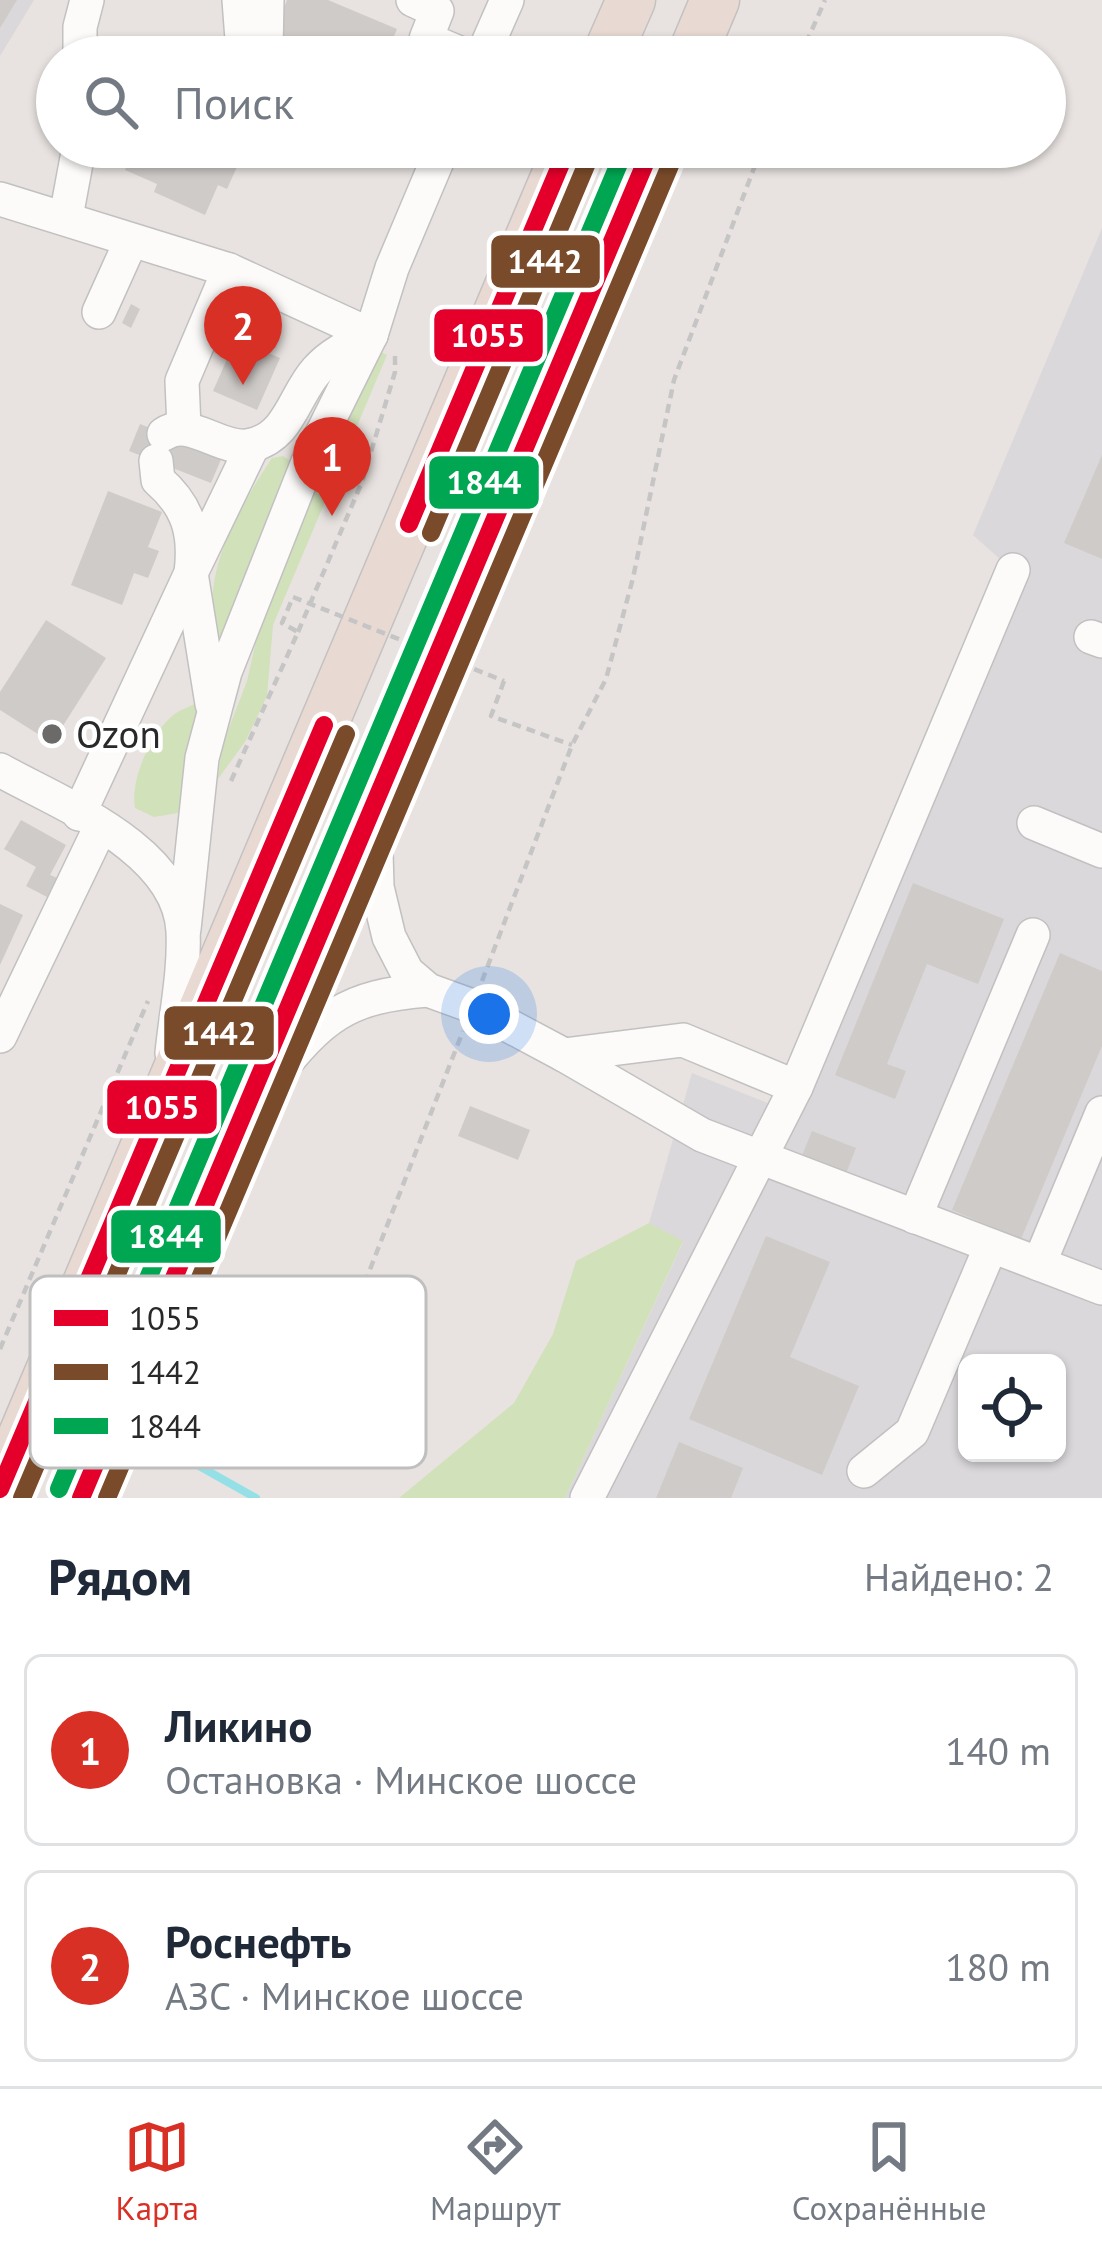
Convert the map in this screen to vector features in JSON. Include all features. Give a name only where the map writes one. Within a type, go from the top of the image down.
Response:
[{"type":"highway","points":[[616,36],[631,0]]},
{"type":"highway","points":[[700,36],[716,0]]},
{"type":"highway","points":[[89,1276],[559,168]]},
{"type":"highway","points":[[174,1276],[643,168]]},
{"type":"highway","points":[[0,1489],[30,1417]]},
{"type":"highway","points":[[81,1498],[94,1468]]},
{"type":"street","points":[[80,36],[88,0]]},
{"type":"street","points":[[239,0],[242,36]]},
{"type":"street","points":[[266,0],[271,36]]},
{"type":"street","points":[[413,0],[437,11],[427,36]]},
{"type":"street","points":[[491,36],[507,0]]},
{"type":"street","points":[[66,217],[75,168]]},
{"type":"street","points":[[169,1084],[192,828],[213,712],[308,462],[383,341],[392,268],[434,168]]},
{"type":"street","points":[[0,199],[229,270],[383,341]]},
{"type":"street","points":[[99,312],[130,241]]},
{"type":"street","points":[[213,712],[191,573],[190,523],[176,496],[158,480],[182,381],[229,270]]},
{"type":"street","points":[[0,1036],[8,998],[90,820],[191,573],[254,445],[285,424],[312,374],[328,358],[383,341]]},
{"type":"street","points":[[168,441],[254,445]]},
{"type":"street","points":[[587,1498],[796,1088],[1013,570]]},
{"type":"street","points":[[0,770],[138,851],[170,888],[184,928]]},
{"type":"street","points":[[374,798],[377,887],[389,937],[407,972],[428,990],[472,1006],[564,1055],[702,1136],[1102,1288]]},
{"type":"street","points":[[1034,823],[1102,851]]},
{"type":"street","points":[[138,851],[176,841],[192,828]]},
{"type":"street","points":[[915,1216],[1033,935]]},
{"type":"street","points":[[240,1120],[306,1036],[352,1003],[428,990]]},
{"type":"street","points":[[564,1055],[683,1040],[796,1088]]},
{"type":"street","points":[[1039,1264],[1102,1113]]},
{"type":"street","points":[[864,1471],[912,1432],[992,1246]]},
{"type":"path","points":[[809,36],[824,0]]},
{"type":"path","points":[[367,1276],[572,746],[606,679],[633,578],[674,380],[753,168]]},
{"type":"path","points":[[298,632],[362,482],[395,372],[383,341]]},
{"type":"path","points":[[282,623],[293,597],[504,681],[490,716],[572,746]]},
{"type":"path","points":[[31,1276],[152,992]]},
{"type":"path","points":[[0,1349],[30,1279]]},
{"type":"shaded area","points":[[0,0],[34,0],[0,56]]},
{"type":"shaded area","points":[[1102,228],[1102,1498],[565,1498],[683,1242],[649,1223],[692,1073],[798,1115],[1020,577],[973,535]]},
{"type":"green space","points":[[375,349],[387,355],[273,625],[267,696],[245,742],[218,779],[222,746],[247,681],[261,619]]},
{"type":"green space","points":[[283,456],[291,461],[220,640],[214,637],[213,588],[225,543],[272,458]]},
{"type":"green space","points":[[203,700],[178,813],[154,817],[135,808],[138,773],[155,737],[172,716]]},
{"type":"green space","points":[[649,1223],[683,1241],[565,1498],[399,1498],[514,1403],[553,1334],[576,1261]]},
{"type":"building","points":[[0,0],[17,0],[0,28]]},
{"type":"building","points":[[287,0],[328,0],[397,29],[394,36],[273,36]]},
{"type":"building","points":[[236,168],[227,189],[218,185],[205,215],[154,192],[157,184],[125,170]]},
{"type":"building","points":[[131,304],[140,309],[131,328],[122,323]]},
{"type":"building","points":[[236,339],[280,358],[257,410],[213,391]]},
{"type":"building","points":[[140,424],[222,457],[211,483],[129,451]]},
{"type":"building","points":[[1102,455],[1102,559],[1064,543]]},
{"type":"building","points":[[108,491],[162,512],[148,547],[159,551],[148,578],[134,573],[122,605],[71,585]]},
{"type":"building","points":[[46,620],[106,658],[52,743],[0,710],[0,692]]},
{"type":"building","points":[[21,820],[66,845],[50,875],[57,878],[47,897],[26,886],[36,867],[4,849]]},
{"type":"building","points":[[913,883],[1004,919],[978,984],[927,964],[887,1064],[906,1071],[895,1099],[835,1075]]},
{"type":"building","points":[[0,904],[23,915],[0,965]]},
{"type":"building","points":[[1060,953],[1102,971],[1102,1046],[1021,1239],[952,1210]]},
{"type":"building","points":[[470,1106],[530,1130],[518,1160],[458,1136]]},
{"type":"building","points":[[812,1131],[856,1148],[843,1181],[799,1163]]},
{"type":"building","points":[[766,1236],[830,1262],[790,1357],[859,1386],[822,1475],[689,1419]]},
{"type":"building","points":[[679,1442],[743,1468],[731,1498],[656,1498]]},
{"type":"waterway","points":[[203,1468],[256,1498]]},
{"type":"transit line","name":"1055","points":[[409,524],[559,168]]},
{"type":"transit line","name":"1442","points":[[431,533],[585,168]]},
{"type":"transit line","name":"1844","points":[[149,1276],[617,168]]},
{"type":"transit line","name":"1055","points":[[175,1276],[643,168]]},
{"type":"transit line","name":"1442","points":[[201,1276],[669,168]]},
{"type":"transit line","name":"1055","points":[[90,1276],[324,725]]},
{"type":"transit line","name":"1442","points":[[116,1276],[346,734]]},
{"type":"transit line","name":"1055","points":[[0,1489],[30,1418]]},
{"type":"transit line","name":"1442","points":[[22,1498],[35,1468]]},
{"type":"transit line","name":"1844","points":[[59,1489],[68,1468]]},
{"type":"transit line","name":"1055","points":[[81,1498],[94,1468]]},
{"type":"transit line","name":"1442","points":[[107,1498],[120,1468]]},
{"type":"place","name":"Роснефть","points":[[243,385]]},
{"type":"place","name":"Ликино","points":[[332,516]]},
{"type":"place","name":"Ozon","points":[[52,734]]}]
